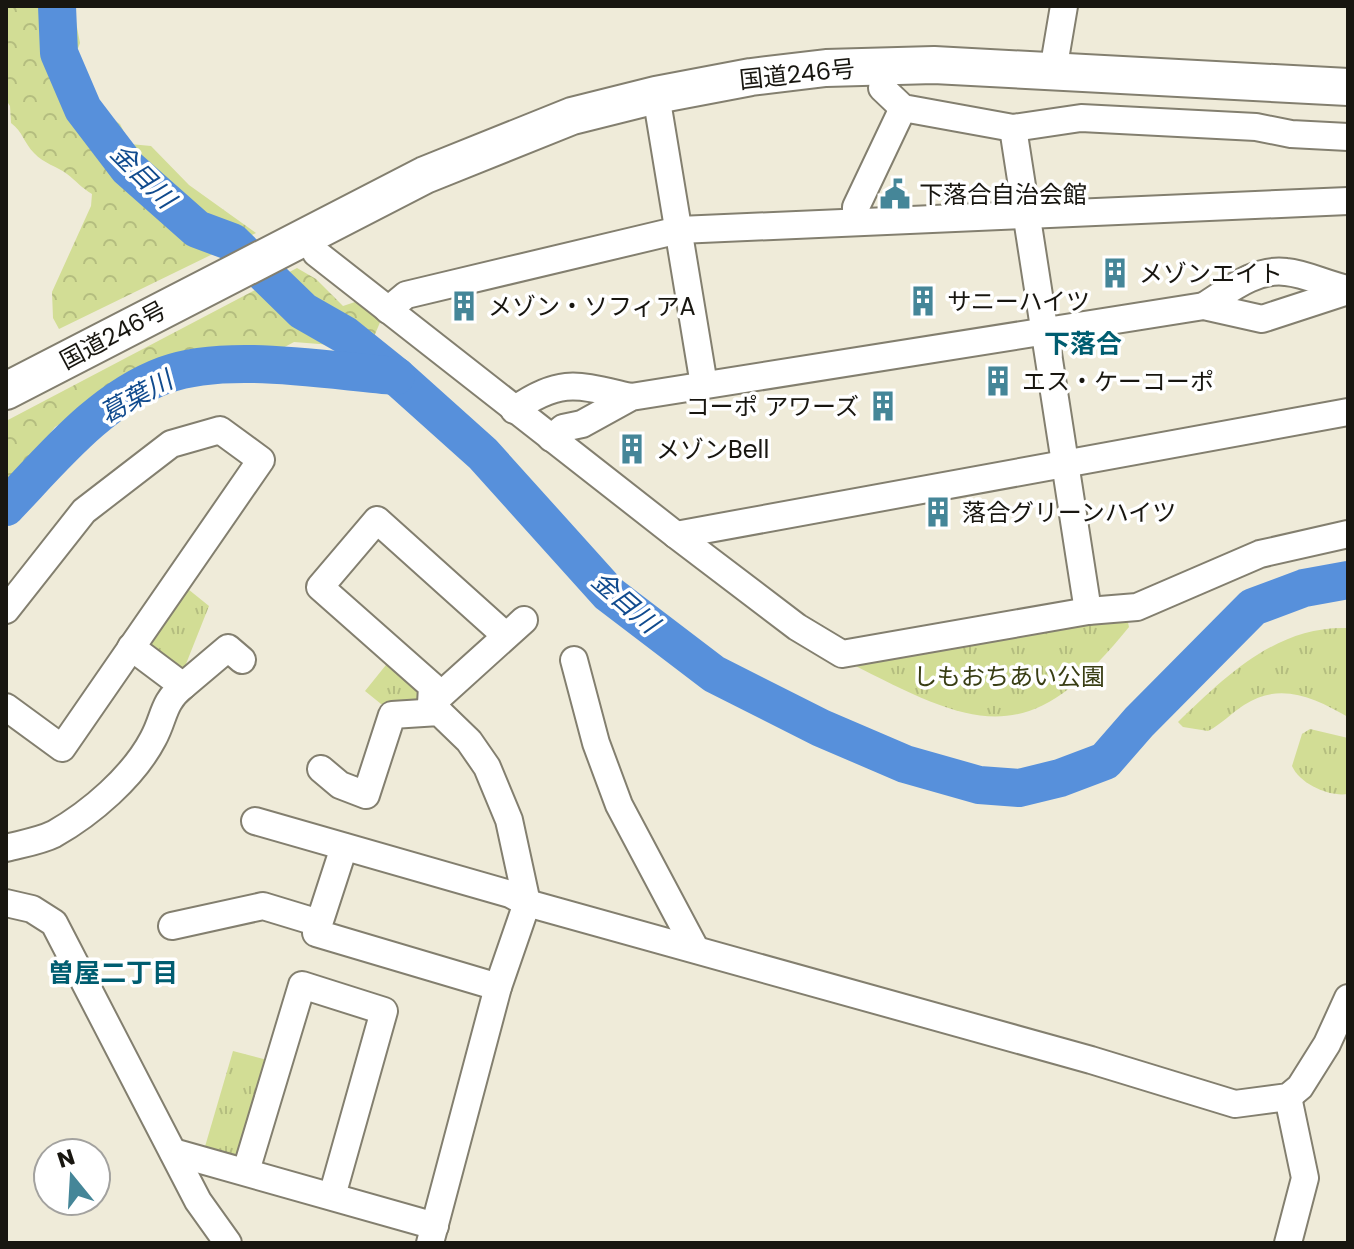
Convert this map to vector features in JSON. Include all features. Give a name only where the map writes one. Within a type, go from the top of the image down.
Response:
[{"type":"highway","name":"国道246号","points":[[6,391],[425,175],[572,116],[656,95],[751,77],[826,68],[934,65],[1348,87]]},
{"type":"street","points":[[1053,71],[1064,6]]},
{"type":"street","points":[[882,88],[903,108],[1013,128],[1081,118],[1256,127],[1291,134],[1348,137]]},
{"type":"street","points":[[656,95],[704,385]]},
{"type":"street","points":[[856,220],[856,207],[903,108]]},
{"type":"street","points":[[1013,128],[1088,611]]},
{"type":"street","points":[[388,310],[406,295],[679,230],[1348,201]]},
{"type":"street","points":[[316,253],[676,535],[797,627],[842,654],[1088,611],[1137,607],[1260,554],[1348,534]]},
{"type":"street","points":[[1204,306],[1248,279],[1269,272],[1286,272],[1348,290]]},
{"type":"street","points":[[551,438],[563,428],[582,424],[631,397],[1204,306],[1262,319],[1348,290]]},
{"type":"street","points":[[514,410],[540,392],[574,384],[631,397]]},
{"type":"street","points":[[676,535],[1348,412]]},
{"type":"street","points":[[6,610],[84,511],[171,444],[220,430],[261,460],[62,748],[6,707]]},
{"type":"street","points":[[173,1152],[332,1196],[432,1235],[498,987],[527,903],[509,820],[487,767],[469,741],[435,708],[432,686],[320,587],[377,520],[515,628],[435,708],[392,715],[366,795],[340,785],[321,769]]},
{"type":"street","points":[[131,647],[183,686]]},
{"type":"street","points":[[6,848],[53,834],[101,799],[136,764],[154,738],[168,698],[228,648],[242,660]]},
{"type":"street","points":[[574,660],[596,743],[619,805],[695,948]]},
{"type":"street","points":[[255,821],[510,894],[527,903],[695,948],[1235,1104],[1288,1097],[1311,1074],[1348,998]]},
{"type":"street","points":[[344,847],[316,933],[498,987]]},
{"type":"street","points":[[6,903],[32,909],[54,923],[209,1221],[228,1243]]},
{"type":"street","points":[[172,926],[196,910],[263,906],[319,923]]},
{"type":"street","points":[[246,1171],[302,985],[384,1011],[332,1196]]},
{"type":"street","points":[[1288,1097],[1305,1178],[1288,1243]]},
{"type":"green space","points":[[6,6],[73,6],[80,43],[74,59],[105,114],[120,124],[130,144],[151,146],[189,185],[256,233],[59,329],[53,318],[52,292],[91,206],[92,194],[63,171],[38,157],[11,123],[10,106],[6,100]]},
{"type":"green space","points":[[297,268],[316,279],[343,306],[355,302],[375,306],[381,320],[373,339],[357,347],[294,342],[279,350],[203,352],[153,369],[55,427],[6,492],[6,421]]},
{"type":"green space","points":[[183,585],[209,606],[182,674],[147,650],[144,640]]},
{"type":"green space","name":"しもおちあい公園","points":[[1126,614],[1129,627],[1093,667],[1061,695],[1030,711],[999,716],[967,713],[893,685],[848,662]]},
{"type":"green space","points":[[1348,628],[1348,717],[1310,699],[1284,693],[1257,698],[1208,731],[1183,727],[1178,722],[1234,672],[1275,645],[1322,629]]},
{"type":"green space","points":[[390,660],[423,689],[423,698],[415,708],[390,702],[386,708],[365,691]]},
{"type":"green space","points":[[1310,729],[1348,738],[1348,794],[1316,788],[1301,778],[1292,766],[1302,734]]},
{"type":"green space","points":[[233,1051],[271,1061],[245,1155],[235,1159],[204,1150]]},
{"type":"waterway","name":"金目川","points":[[57,6],[59,53],[83,109],[128,168],[197,229],[232,242],[303,311],[345,335],[396,376],[483,454],[609,594],[714,674],[821,728],[905,764],[979,785],[1019,788],[1060,778],[1105,761],[1139,722],[1253,607],[1304,588],[1348,580]]},
{"type":"waterway","name":"葛葉川","points":[[6,507],[59,450],[98,415],[119,399],[165,375],[190,368],[248,364],[396,376]]},
{"type":"place","name":"下落合自治会館","points":[[895,194]]},
{"type":"place","name":"メゾンエイト","points":[[1115,273]]},
{"type":"place","name":"サニーハイツ","points":[[923,301]]},
{"type":"place","name":"メゾン・ソフィアA","points":[[464,306]]},
{"type":"place","name":"エス・ケーコーポ","points":[[998,381]]},
{"type":"place","name":"コーポ アワーズ","points":[[883,406]]},
{"type":"place","name":"メゾンBell","points":[[632,449]]},
{"type":"place","name":"落合グリーンハイツ","points":[[938,512]]},
{"type":"district","name":"下落合","points":[[1083,344]]},
{"type":"district","name":"曽屋二丁目","points":[[113,973]]}]
